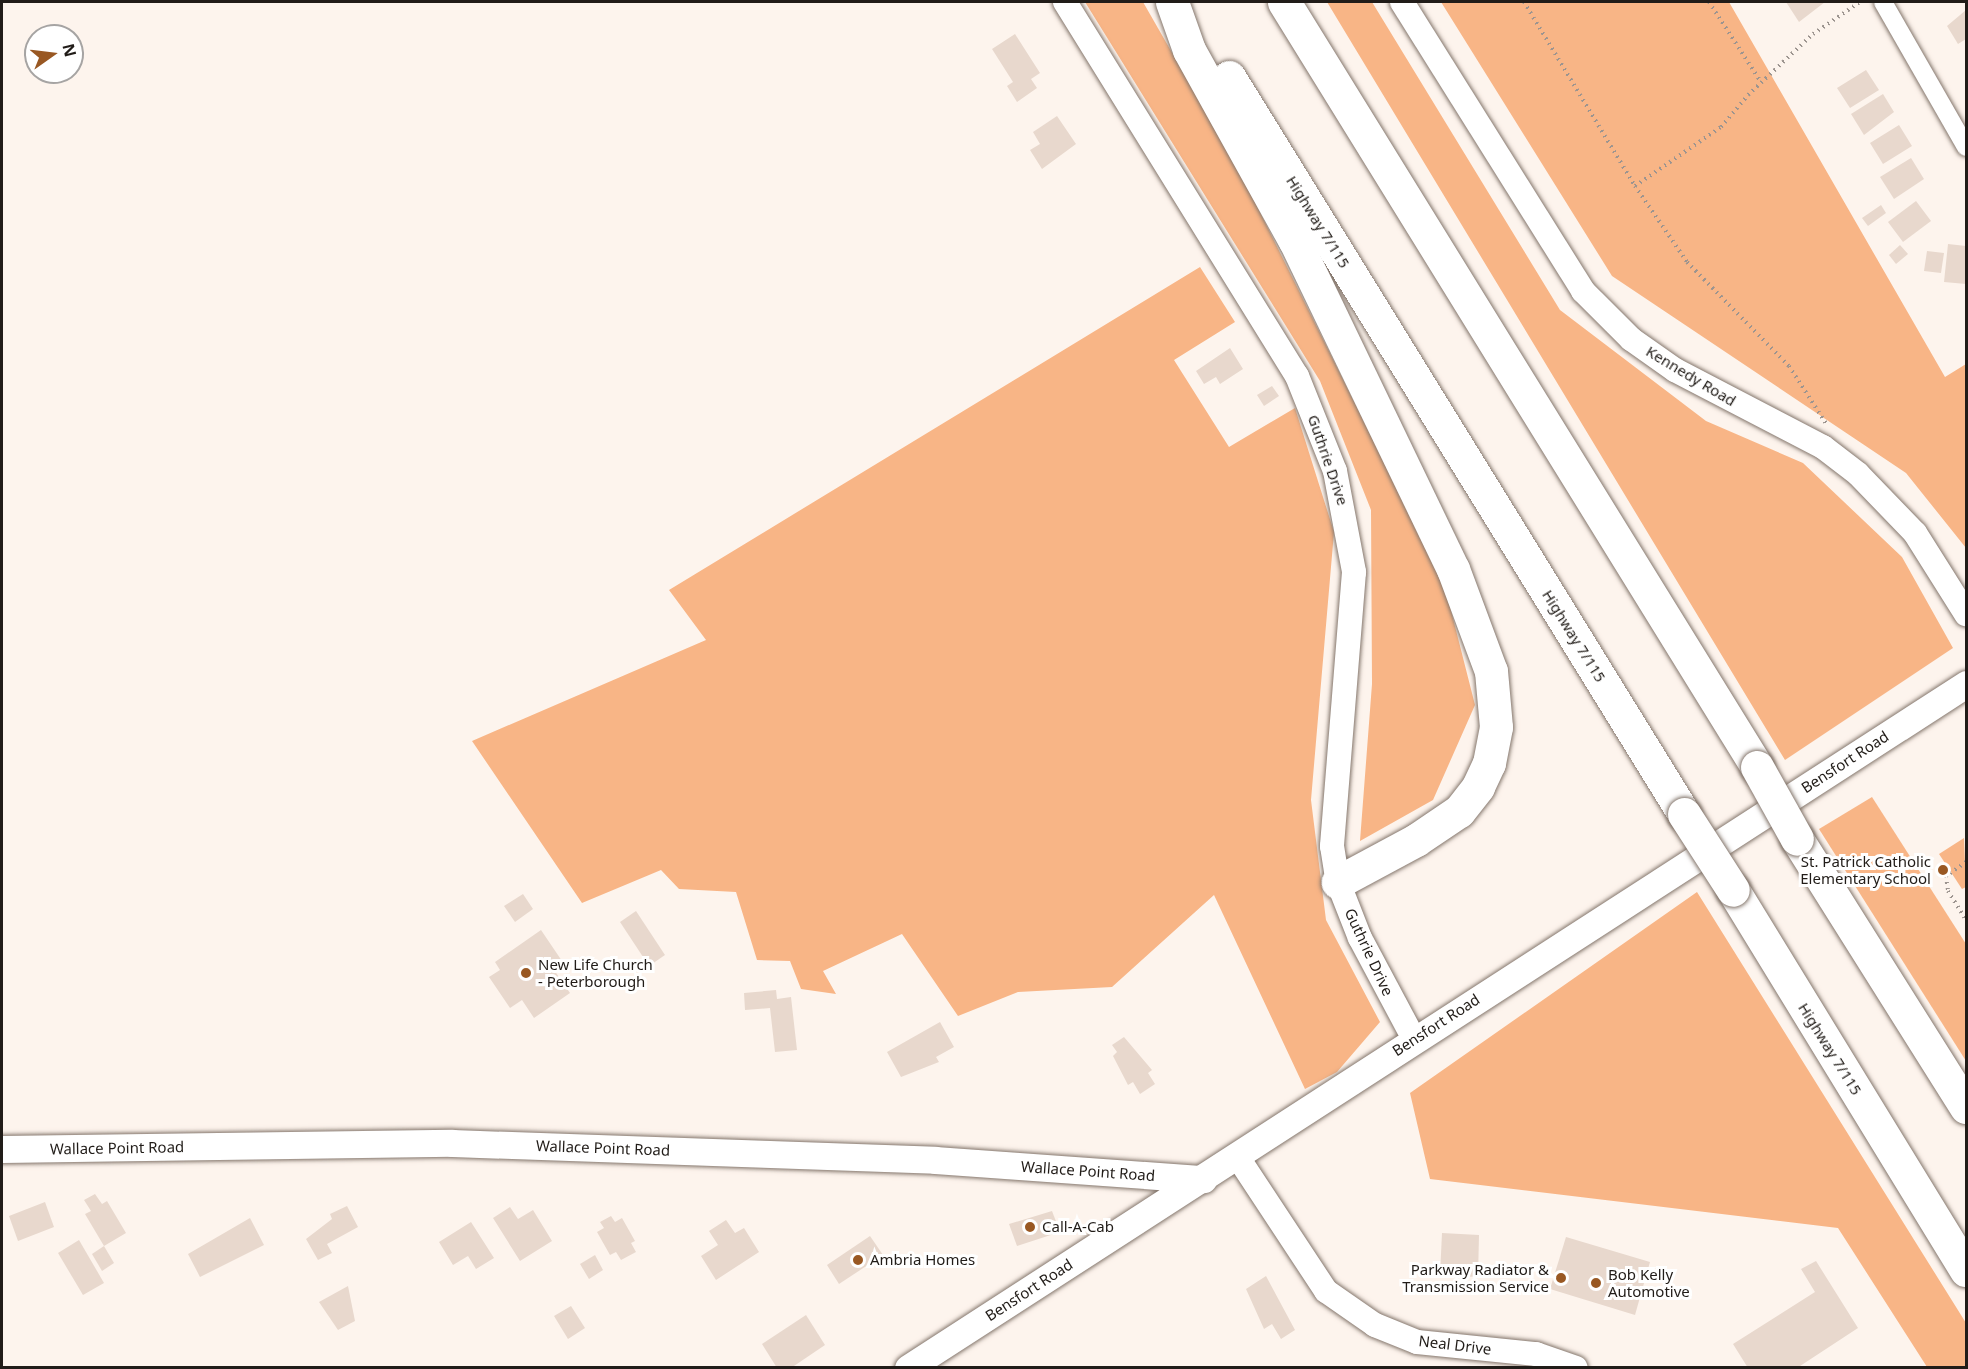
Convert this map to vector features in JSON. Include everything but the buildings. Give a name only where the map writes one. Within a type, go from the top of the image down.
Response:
[{"type":"highway","points":[[1172,2],[1189,50],[1295,241],[1453,569],[1491,670],[1496,727],[1490,763],[1478,787],[1459,811],[1416,840],[1338,882]]},
{"type":"highway","name":"Highway 7/115","points":[[1182,2],[1966,1270]]},
{"type":"highway","points":[[1284,2],[1757,767],[1797,839],[1966,1107]]},
{"type":"main road","name":"Bensfort Road","points":[[908,1368],[1966,684]]},
{"type":"main road","name":"Wallace Point Road","points":[[2,1149],[452,1143],[935,1160],[1203,1179]]},
{"type":"street","name":"Guthrie Drive","points":[[1065,2],[1297,376],[1335,471],[1354,572],[1353,626],[1333,806],[1332,846],[1338,882],[1360,938],[1414,1039]]},
{"type":"street","name":"Kennedy Road","points":[[1402,2],[1583,291],[1631,339],[1675,370],[1823,447],[1858,474],[1916,533],[1966,614]]},
{"type":"street","points":[[1889,3],[1966,147]]},
{"type":"street","name":"Neal Drive","points":[[1237,1156],[1326,1291],[1375,1325],[1417,1342],[1536,1354],[1576,1368]]},
{"type":"path","points":[[1524,2],[1635,186],[1687,262],[1789,366],[1833,435]]},
{"type":"path","points":[[1709,2],[1761,82]]},
{"type":"path","points":[[1635,186],[1721,128],[1761,82],[1813,34],[1860,2]]},
{"type":"path","points":[[1966,862],[1946,876],[1948,891],[1966,920]]},
{"type":"shaded area","points":[[1085,2],[1143,2],[1237,166],[1444,583],[1475,705],[1433,800],[1360,841],[1372,684],[1371,510],[1320,381]]},
{"type":"shaded area","points":[[1327,2],[1372,2],[1560,310],[1706,421],[1803,463],[1902,557],[1953,648],[1785,760]]},
{"type":"shaded area","points":[[1441,2],[1729,2],[1945,377],[1966,364],[1966,548],[1906,473],[1612,276]]},
{"type":"shaded area","points":[[1200,267],[1235,322],[1174,360],[1229,447],[1295,408],[1334,532],[1311,800],[1326,920],[1380,1022],[1337,1072],[1305,1089],[1214,895],[1112,987],[1018,992],[958,1016],[902,934],[823,971],[836,994],[801,989],[790,961],[757,960],[736,892],[679,889],[661,870],[582,903],[472,741],[706,640],[669,590]]},
{"type":"shaded area","points":[[1872,797],[1966,944],[1966,1061],[1819,829]]},
{"type":"shaded area","points":[[1964,838],[1966,887],[1962,889],[1939,854]]},
{"type":"shaded area","points":[[1697,892],[1966,1323],[1966,1367],[1927,1367],[1838,1228],[1430,1179],[1410,1093]]},
{"type":"place","name":"St. Patrick Catholic Elementary School","points":[[1943,870]]},
{"type":"place","name":"New Life Church - Peterborough","points":[[526,973]]},
{"type":"place","name":"Call-A-Cab","points":[[1030,1227]]},
{"type":"place","name":"Ambria Homes","points":[[858,1260]]},
{"type":"place","name":"Parkway Radiator & Transmission Service","points":[[1561,1278]]},
{"type":"place","name":"Bob Kelly Automotive","points":[[1596,1283]]}]
